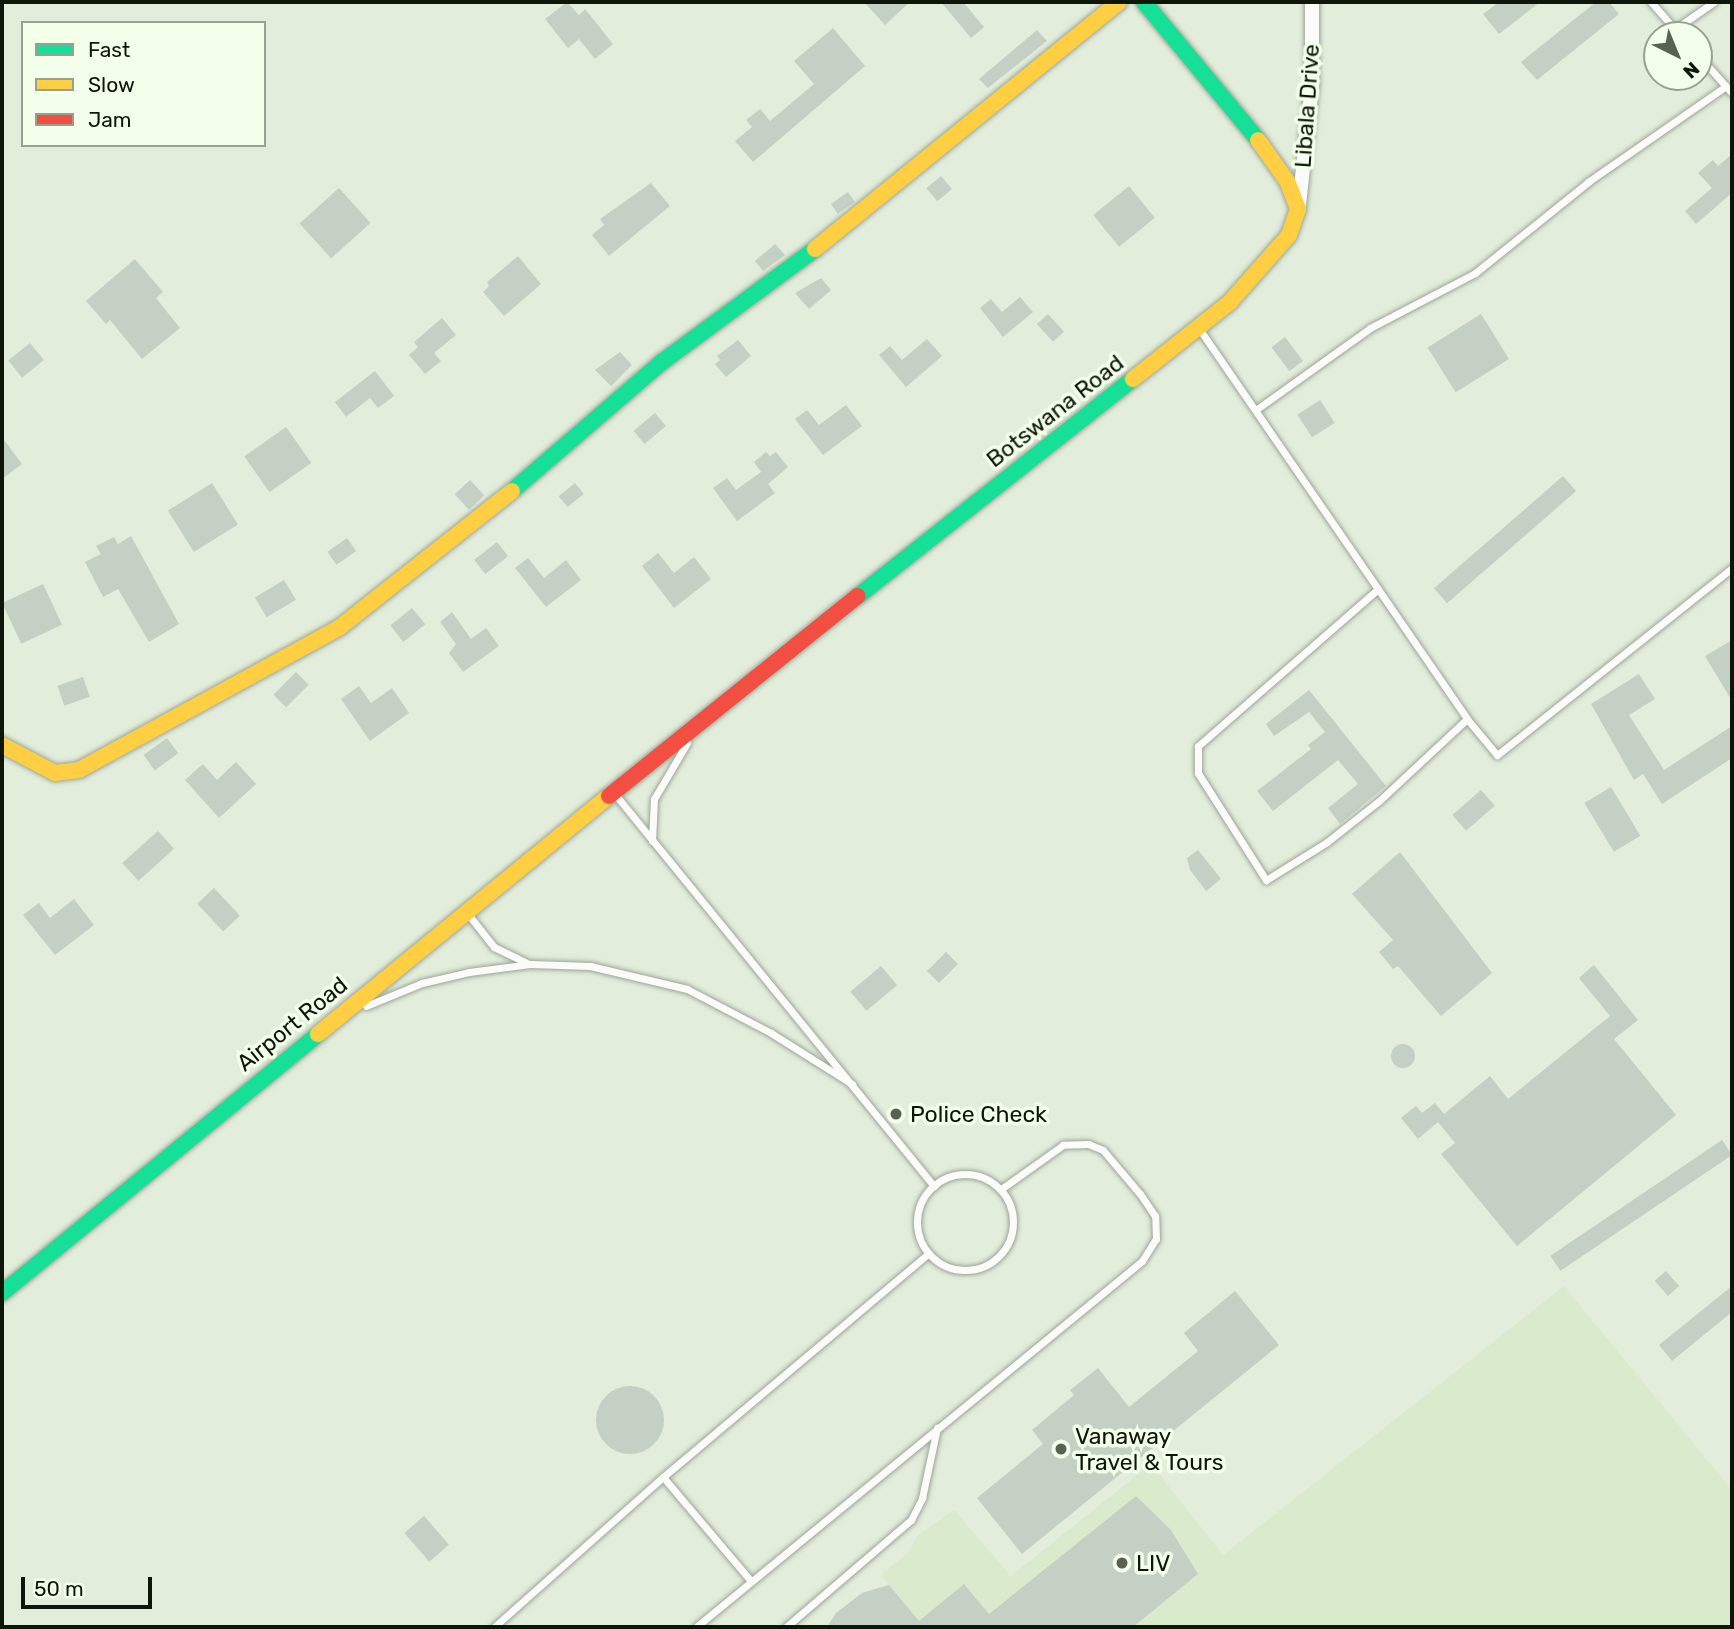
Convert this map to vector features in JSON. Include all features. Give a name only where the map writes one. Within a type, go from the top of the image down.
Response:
[{"type":"street","points":[[2,745],[55,773],[79,770],[340,627],[559,453],[662,362],[851,222],[1119,2]]},
{"type":"street","points":[[1144,2],[1274,159],[1298,209]]},
{"type":"street","name":"Libala Drive","points":[[1298,209],[1312,86],[1312,2]]},
{"type":"street","name":"Botswana Road","points":[[614,792],[1230,302],[1275,256],[1289,235],[1298,209]]},
{"type":"street","name":"Airport Road","points":[[2,1293],[333,1019],[468,913],[614,792]]},
{"type":"lane","points":[[1651,2],[1668,21]]},
{"type":"lane","points":[[1691,21],[1714,2]]},
{"type":"lane","points":[[1713,72],[1732,93]]},
{"type":"lane","points":[[1256,409],[1370,328],[1475,273],[1588,181],[1726,86]]},
{"type":"lane","points":[[1197,327],[1467,719],[1497,755],[1732,568]]},
{"type":"lane","points":[[1378,589],[1198,746],[1198,773],[1266,880],[1368,809],[1467,719]]},
{"type":"lane","points":[[652,841],[650,814],[664,776],[710,713]]},
{"type":"lane","points":[[614,792],[934,1186]]},
{"type":"lane","points":[[468,913],[494,947],[531,964]]},
{"type":"lane","points":[[333,1019],[422,983],[531,964],[590,965],[687,989],[771,1033],[852,1084]]},
{"type":"lane","points":[[696,1627],[1142,1261],[1156,1239],[1155,1216],[1140,1194],[1103,1150],[1088,1144],[1063,1145],[1000,1190]]},
{"type":"lane","points":[[968,1175],[1000,1190],[1013,1221],[1003,1252],[990,1264],[957,1270],[928,1254],[917,1226],[925,1197],[934,1186],[968,1175]]},
{"type":"lane","points":[[494,1627],[663,1477],[928,1254]]},
{"type":"lane","points":[[786,1627],[911,1520],[922,1498],[937,1427]]},
{"type":"lane","points":[[663,1477],[750,1580]]},
{"type":"shaded area","points":[[1564,1286],[1732,1490],[1732,1627],[827,1627],[836,1613],[862,1593],[889,1585],[881,1574],[909,1552],[917,1536],[954,1510],[1011,1576],[1151,1464],[1223,1555]]},
{"type":"building","points":[[567,2],[579,15],[585,9],[613,44],[595,59],[579,39],[568,48],[545,19]]},
{"type":"building","points":[[864,2],[910,2],[885,25]]},
{"type":"building","points":[[941,2],[963,2],[984,27],[971,38]]},
{"type":"building","points":[[1499,2],[1540,2],[1499,34],[1483,14]]},
{"type":"building","points":[[1596,2],[1609,2],[1619,14],[1537,80],[1521,62]]},
{"type":"building","points":[[833,28],[865,66],[753,162],[735,141],[752,127],[746,120],[760,109],[770,121],[814,84],[794,61]]},
{"type":"building","points":[[1037,30],[1047,41],[988,88],[979,79]]},
{"type":"building","points":[[1732,154],[1732,193],[1696,224],[1685,211],[1712,188],[1698,173],[1713,160],[1718,166]]},
{"type":"building","points":[[941,176],[952,189],[937,201],[926,188]]},
{"type":"building","points":[[651,183],[670,206],[609,256],[592,235],[604,225],[600,219]]},
{"type":"building","points":[[1129,186],[1155,218],[1119,247],[1093,215]]},
{"type":"building","points":[[339,188],[370,223],[331,258],[300,223]]},
{"type":"building","points":[[848,192],[855,202],[838,214],[831,204]]},
{"type":"building","points":[[775,244],[785,255],[763,271],[755,261]]},
{"type":"building","points":[[518,256],[541,284],[504,316],[483,292],[489,286],[487,282]]},
{"type":"building","points":[[135,259],[163,292],[156,298],[180,328],[142,359],[110,320],[106,324],[86,301]]},
{"type":"building","points":[[821,278],[831,290],[809,309],[795,293]]},
{"type":"building","points":[[1020,297],[1033,312],[1003,337],[980,308],[991,299],[1002,312]]},
{"type":"building","points":[[1048,314],[1064,332],[1053,342],[1037,324]]},
{"type":"building","points":[[1481,314],[1509,359],[1456,392],[1428,347]]},
{"type":"building","points":[[442,318],[456,335],[434,353],[441,361],[425,374],[409,355],[418,347],[414,342]]},
{"type":"building","points":[[1285,337],[1303,361],[1289,371],[1271,347]]},
{"type":"building","points":[[927,339],[942,356],[906,387],[879,355],[890,346],[902,360]]},
{"type":"building","points":[[738,340],[751,356],[726,377],[715,364],[720,360],[717,356]]},
{"type":"building","points":[[30,343],[44,360],[22,378],[8,361]]},
{"type":"building","points":[[620,352],[632,365],[611,386],[595,370]]},
{"type":"building","points":[[375,371],[394,396],[378,408],[370,398],[346,417],[335,402]]},
{"type":"building","points":[[1320,400],[1335,423],[1312,437],[1297,415]]},
{"type":"building","points":[[846,405],[862,426],[823,455],[795,419],[807,410],[819,425]]},
{"type":"building","points":[[655,413],[666,426],[644,444],[634,431]]},
{"type":"building","points":[[286,427],[311,463],[269,492],[244,456]]},
{"type":"building","points":[[2,437],[22,464],[2,479]]},
{"type":"building","points":[[766,452],[770,456],[776,452],[788,467],[768,484],[775,493],[737,521],[713,488],[727,478],[736,490],[761,472],[754,462]]},
{"type":"building","points":[[1563,476],[1576,491],[1447,603],[1434,588]]},
{"type":"building","points":[[470,480],[484,495],[469,510],[455,494]]},
{"type":"building","points":[[212,483],[238,525],[194,552],[168,511]]},
{"type":"building","points":[[575,483],[584,494],[567,507],[559,496]]},
{"type":"building","points":[[131,536],[179,624],[149,642],[118,589],[103,597],[85,562],[101,554],[96,546],[114,537],[118,544]]},
{"type":"building","points":[[347,538],[356,551],[337,565],[327,552]]},
{"type":"building","points":[[497,542],[508,556],[485,574],[474,560]]},
{"type":"building","points":[[658,553],[674,573],[694,557],[711,579],[674,608],[642,566]]},
{"type":"building","points":[[528,558],[544,578],[566,560],[581,580],[546,607],[515,568]]},
{"type":"building","points":[[284,580],[296,600],[267,617],[255,598]]},
{"type":"building","points":[[43,584],[62,625],[21,644],[2,603]]},
{"type":"building","points":[[412,608],[425,624],[403,642],[390,626]]},
{"type":"building","points":[[452,612],[471,639],[486,628],[499,646],[463,672],[449,653],[456,644],[440,622]]},
{"type":"building","points":[[1732,640],[1732,701],[1705,656]]},
{"type":"building","points":[[296,672],[309,685],[286,707],[273,695]]},
{"type":"building","points":[[1639,674],[1655,699],[1629,715],[1664,770],[1732,726],[1732,758],[1662,804],[1643,774],[1634,780],[1591,704]]},
{"type":"building","points":[[83,677],[90,697],[64,706],[57,686]]},
{"type":"building","points":[[359,686],[371,703],[392,688],[409,713],[370,741],[341,699]]},
{"type":"building","points":[[1309,690],[1386,786],[1340,824],[1328,808],[1358,784],[1338,760],[1273,811],[1257,791],[1311,749],[1308,745],[1325,732],[1309,712],[1274,736],[1266,724]]},
{"type":"building","points":[[167,738],[178,753],[155,770],[144,755]]},
{"type":"building","points":[[236,762],[256,784],[219,818],[185,780],[203,764],[217,780]]},
{"type":"building","points":[[1611,787],[1640,836],[1614,852],[1584,803]]},
{"type":"building","points":[[1481,790],[1495,806],[1466,831],[1452,815]]},
{"type":"building","points":[[158,831],[174,849],[138,881],[122,863]]},
{"type":"building","points":[[1198,850],[1221,879],[1206,891],[1190,870],[1187,858]]},
{"type":"building","points":[[1400,852],[1492,973],[1441,1016],[1398,966],[1393,969],[1379,952],[1393,940],[1352,894]]},
{"type":"building","points":[[214,888],[240,916],[223,931],[197,904]]},
{"type":"building","points":[[74,899],[94,925],[55,955],[23,915],[39,903],[50,918]]},
{"type":"building","points":[[946,952],[958,964],[939,983],[927,971]]},
{"type":"building","points":[[1594,965],[1638,1020],[1614,1039],[1676,1115],[1517,1246],[1441,1154],[1455,1143],[1438,1122],[1418,1139],[1401,1118],[1416,1106],[1422,1113],[1435,1103],[1444,1114],[1490,1076],[1508,1099],[1610,1016],[1579,978]]},
{"type":"building","points":[[881,966],[897,985],[866,1011],[850,992]]},
{"type":"building","points":[[1403,1044],[1411,1048],[1415,1056],[1411,1064],[1403,1068],[1395,1064],[1391,1056],[1395,1048]]},
{"type":"building","points":[[1722,1140],[1732,1155],[1560,1271],[1550,1256]]},
{"type":"building","points":[[1666,1271],[1679,1286],[1668,1296],[1655,1281]]},
{"type":"building","points":[[1732,1286],[1732,1312],[1672,1361],[1659,1345]]},
{"type":"building","points":[[1235,1291],[1279,1345],[1022,1554],[977,1498],[1043,1444],[1032,1430],[1074,1395],[1070,1390],[1098,1368],[1129,1407],[1198,1351],[1184,1333]]},
{"type":"building","points":[[630,1386],[643,1388],[654,1396],[662,1407],[662,1433],[654,1444],[643,1452],[630,1454],[617,1452],[606,1444],[598,1433],[596,1420],[598,1407],[606,1396],[617,1388]]},
{"type":"building","name":"LIV","points":[[1136,1496],[1171,1530],[1198,1574],[1133,1627],[827,1627],[836,1613],[862,1593],[889,1585],[919,1621],[964,1584],[989,1614]]},
{"type":"building","points":[[424,1516],[449,1545],[429,1562],[404,1533]]},
{"type":"traffic: fast","points":[[1144,2],[1258,140]]},
{"type":"traffic: fast","points":[[512,491],[662,362],[815,249]]},
{"type":"traffic: fast","points":[[858,596],[1133,379]]},
{"type":"traffic: fast","points":[[2,1293],[318,1034]]},
{"type":"traffic: slow","points":[[815,249],[1119,2]]},
{"type":"traffic: slow","points":[[1133,379],[1230,302],[1289,235],[1298,209],[1287,181],[1258,140]]},
{"type":"traffic: slow","points":[[2,745],[55,773],[79,770],[340,627],[512,491]]},
{"type":"traffic: slow","points":[[318,1034],[609,796]]},
{"type":"traffic: jam","points":[[609,796],[858,596]]},
{"type":"place","name":"Police Check","points":[[896,1114]]},
{"type":"place","name":"Vanaway Travel & Tours","points":[[1061,1449]]},
{"type":"place","name":"LIV","points":[[1122,1563]]}]
